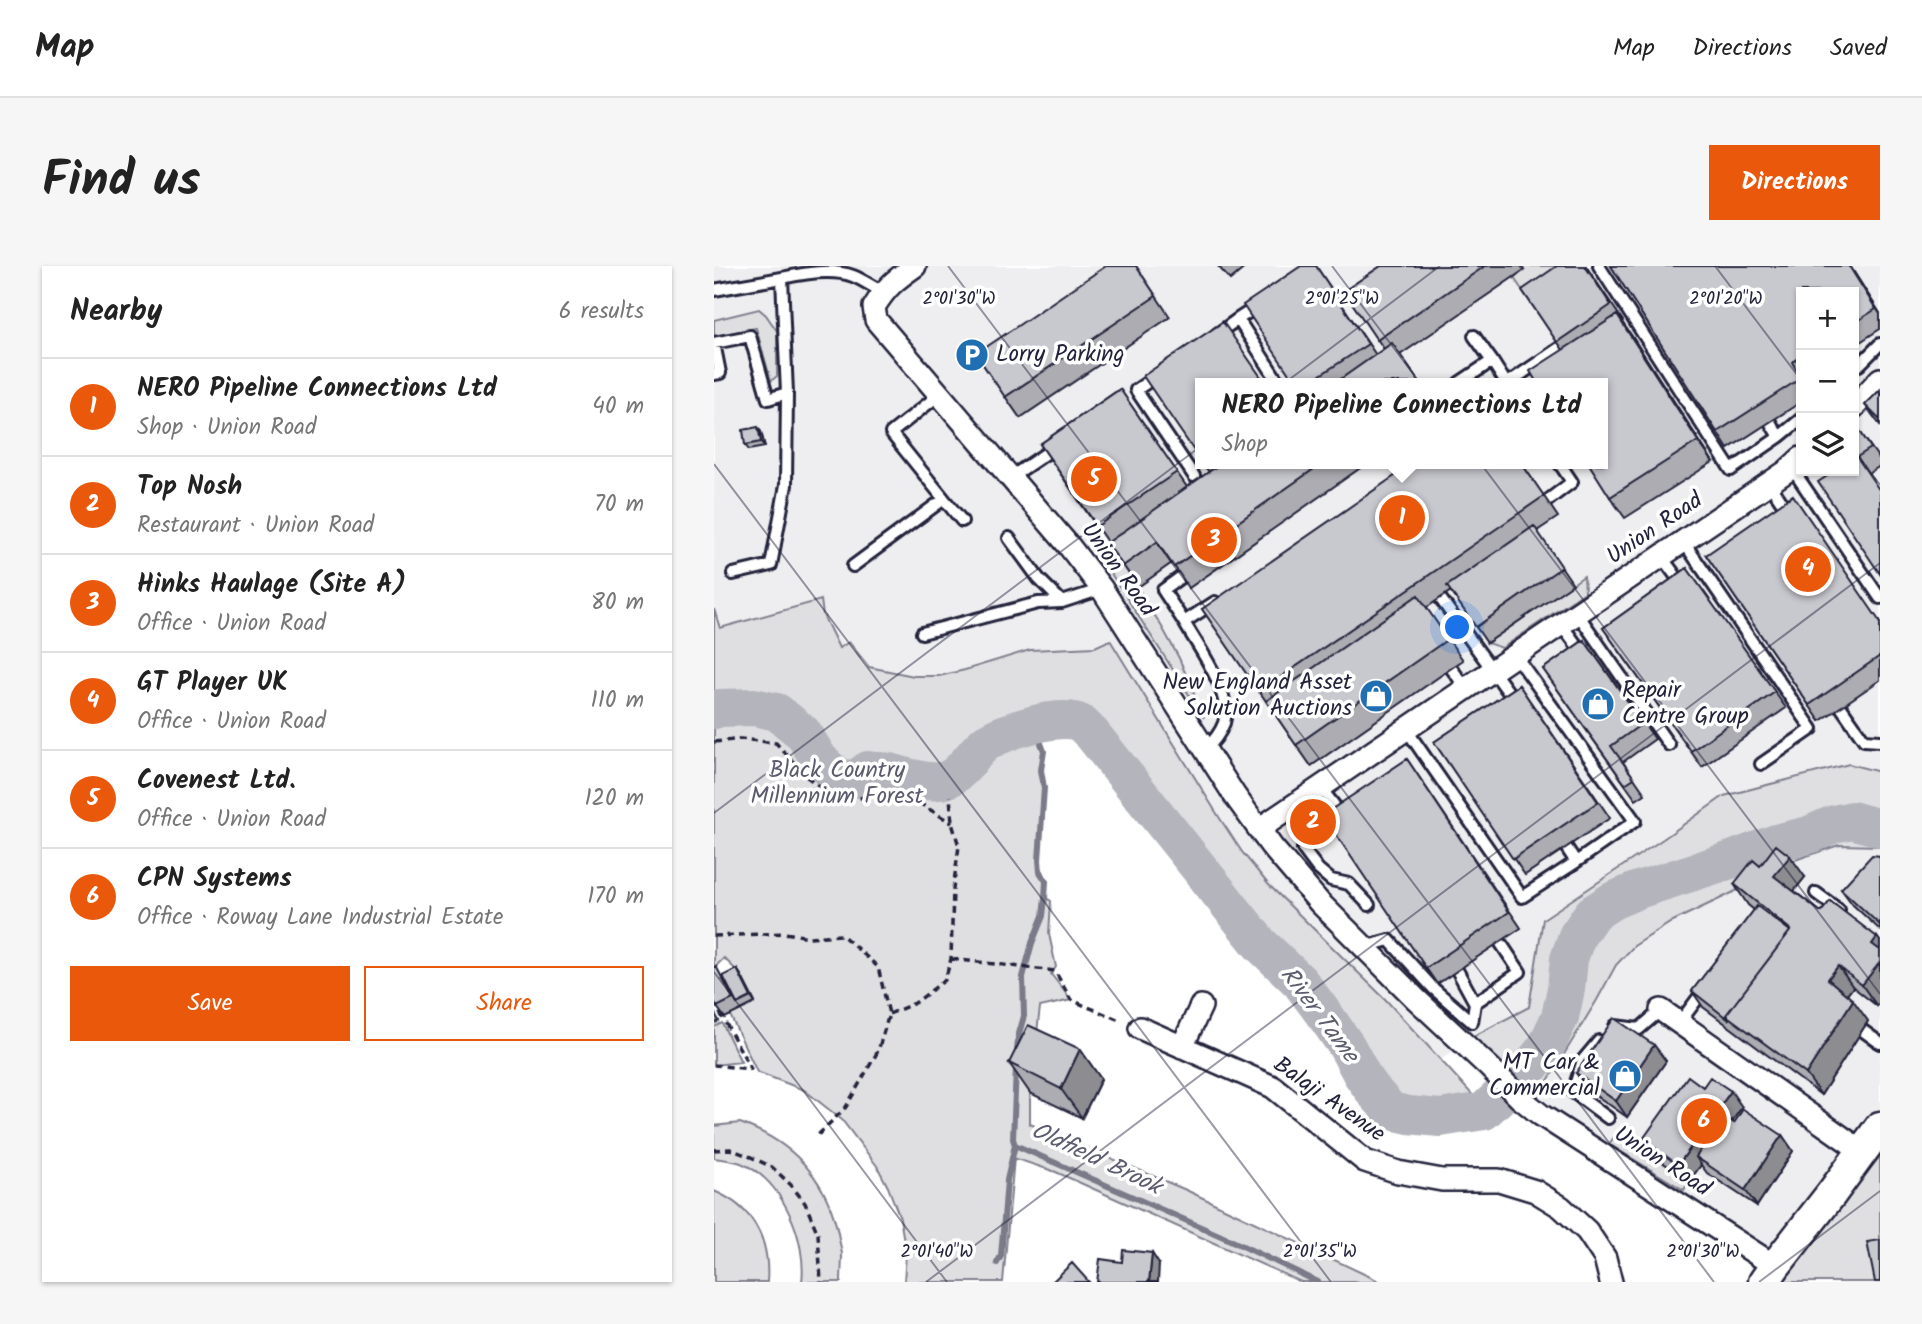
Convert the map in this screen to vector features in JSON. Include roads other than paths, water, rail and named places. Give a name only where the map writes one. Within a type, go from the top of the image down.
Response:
[{"type":"street","points":[[883,292],[915,266]]},
{"type":"street","name":"Union Road","points":[[883,292],[874,307],[876,320],[1069,546],[1102,589],[1235,796],[1272,848],[1319,902],[1520,1098],[1769,1274]]},
{"type":"street","points":[[1859,402],[1880,379]]},
{"type":"street","name":"Union Road","points":[[1259,829],[1769,484],[1796,462]]},
{"type":"street","points":[[1182,1047],[1200,1006]]},
{"type":"street","points":[[1661,1010],[1863,1152]]},
{"type":"street","name":"Balaji Avenue","points":[[1140,1028],[1273,1087],[1365,1161],[1398,1172],[1442,1180],[1499,1180],[1535,1191],[1561,1207],[1587,1231],[1605,1258],[1611,1282]]},
{"type":"street","points":[[1769,1274],[1880,1127]]},
{"type":"lane","points":[[1599,266],[1731,470],[1796,423]]},
{"type":"lane","points":[[714,290],[798,274],[831,272],[852,276],[883,292]]},
{"type":"lane","points":[[733,574],[771,565],[786,485],[787,393],[782,278]]},
{"type":"lane","points":[[1204,343],[1271,296]]},
{"type":"lane","points":[[1238,319],[1276,378]]},
{"type":"lane","points":[[714,374],[720,373],[714,343],[750,336],[768,399],[787,393]]},
{"type":"lane","points":[[1474,336],[1504,378]]},
{"type":"lane","points":[[1859,361],[1880,344]]},
{"type":"lane","points":[[1514,378],[1561,347]]},
{"type":"lane","points":[[1466,378],[1492,360]]},
{"type":"lane","points":[[1125,398],[1170,367]]},
{"type":"lane","points":[[1136,390],[1194,476]]},
{"type":"lane","points":[[940,394],[891,433],[962,521]]},
{"type":"lane","points":[[1770,422],[1779,437]]},
{"type":"lane","points":[[1011,477],[1069,438]]},
{"type":"lane","points":[[1547,500],[1572,482],[1563,469]]},
{"type":"lane","points":[[1805,476],[1880,598]]},
{"type":"lane","points":[[1769,484],[1793,519]]},
{"type":"lane","points":[[853,566],[944,499]]},
{"type":"lane","points":[[1009,538],[1039,579],[1062,602]]},
{"type":"lane","points":[[1683,541],[1812,729],[1761,764]]},
{"type":"lane","points":[[1661,556],[1688,592]]},
{"type":"lane","points":[[1181,577],[1163,590],[1184,622],[1225,702],[1225,720],[1218,737],[1205,750]]},
{"type":"lane","points":[[922,633],[1038,603],[1062,602],[1102,589]]},
{"type":"lane","points":[[1184,622],[1220,598]]},
{"type":"lane","points":[[1440,598],[1520,708]]},
{"type":"lane","points":[[1569,619],[1588,661]]},
{"type":"lane","points":[[1569,619],[1669,745]]},
{"type":"lane","points":[[1406,729],[1522,898],[1576,862],[1635,821],[1515,655]]},
{"type":"lane","points":[[1451,668],[1466,688]]},
{"type":"lane","points":[[1841,707],[1864,740],[1880,741]]},
{"type":"lane","points":[[1320,787],[1339,813],[1320,824],[1303,849],[1318,869],[1331,880],[1349,884],[1369,905]]},
{"type":"lane","points":[[1566,847],[1576,862]]},
{"type":"lane","points":[[1816,892],[1849,916]]},
{"type":"lane","points":[[1364,947],[1389,940],[1400,933]]},
{"type":"lane","points":[[1389,940],[1434,989],[1472,1021]]},
{"type":"lane","points":[[1475,1003],[1520,972],[1500,942]]},
{"type":"lane","points":[[1457,970],[1475,1003],[1472,1021],[1457,1037]]},
{"type":"lane","points":[[1680,1022],[1710,982]]},
{"type":"lane","points":[[1608,1118],[1573,1092],[1583,1060],[1612,1025],[1639,1029],[1661,1010]]},
{"type":"lane","points":[[1862,1030],[1880,1042]]},
{"type":"waterway","name":"River Tame","points":[[714,710],[754,707],[777,712],[803,733],[819,759],[829,769],[840,778],[856,779],[868,770],[890,772],[926,781],[941,781],[959,772],[987,742],[1006,733],[1060,720],[1080,723],[1092,734],[1260,944],[1300,982],[1347,1047],[1375,1093],[1391,1111],[1409,1115],[1440,1118],[1484,1111],[1527,1071],[1546,1047],[1560,1017],[1569,959],[1577,936],[1592,914],[1612,901],[1776,843],[1809,835],[1834,824],[1852,820],[1880,828]]},
{"type":"waterway","name":"Oldfield Brook","points":[[1017,1053],[1024,1016],[1023,977],[1043,916],[1046,881],[1040,872],[1039,860],[1044,788],[1041,770],[1044,751],[1039,738],[1028,725]]},
{"type":"waterway","name":"Oldfield Brook","points":[[1016,1068],[1015,1145],[1228,1239],[1318,1282]]},
{"type":"waterway","points":[[997,1263],[1001,1256],[1007,1180],[1015,1145]]},
{"type":"place","name":"Lorry Parking","points":[[972,355]]},
{"type":"place","name":"Covenest Ltd.","points":[[1094,479]]},
{"type":"place","name":"NERO Pipeline Connections Ltd","points":[[1402,518]]},
{"type":"place","name":"Hinks Haulage (Site A)","points":[[1214,540]]},
{"type":"place","name":"GT Player UK","points":[[1808,569]]},
{"type":"place","name":"New England Asset Solution Auctions","points":[[1376,696]]},
{"type":"place","name":"Repair Centre Group","points":[[1598,704]]},
{"type":"place","name":"Top Nosh","points":[[1313,822]]},
{"type":"place","name":"MT Car & Commercial","points":[[1625,1076]]},
{"type":"place","name":"CPN Systems","points":[[1704,1121]]},
{"type":"park label","name":"Black Country Millennium Forest","points":[[837,784]]}]
